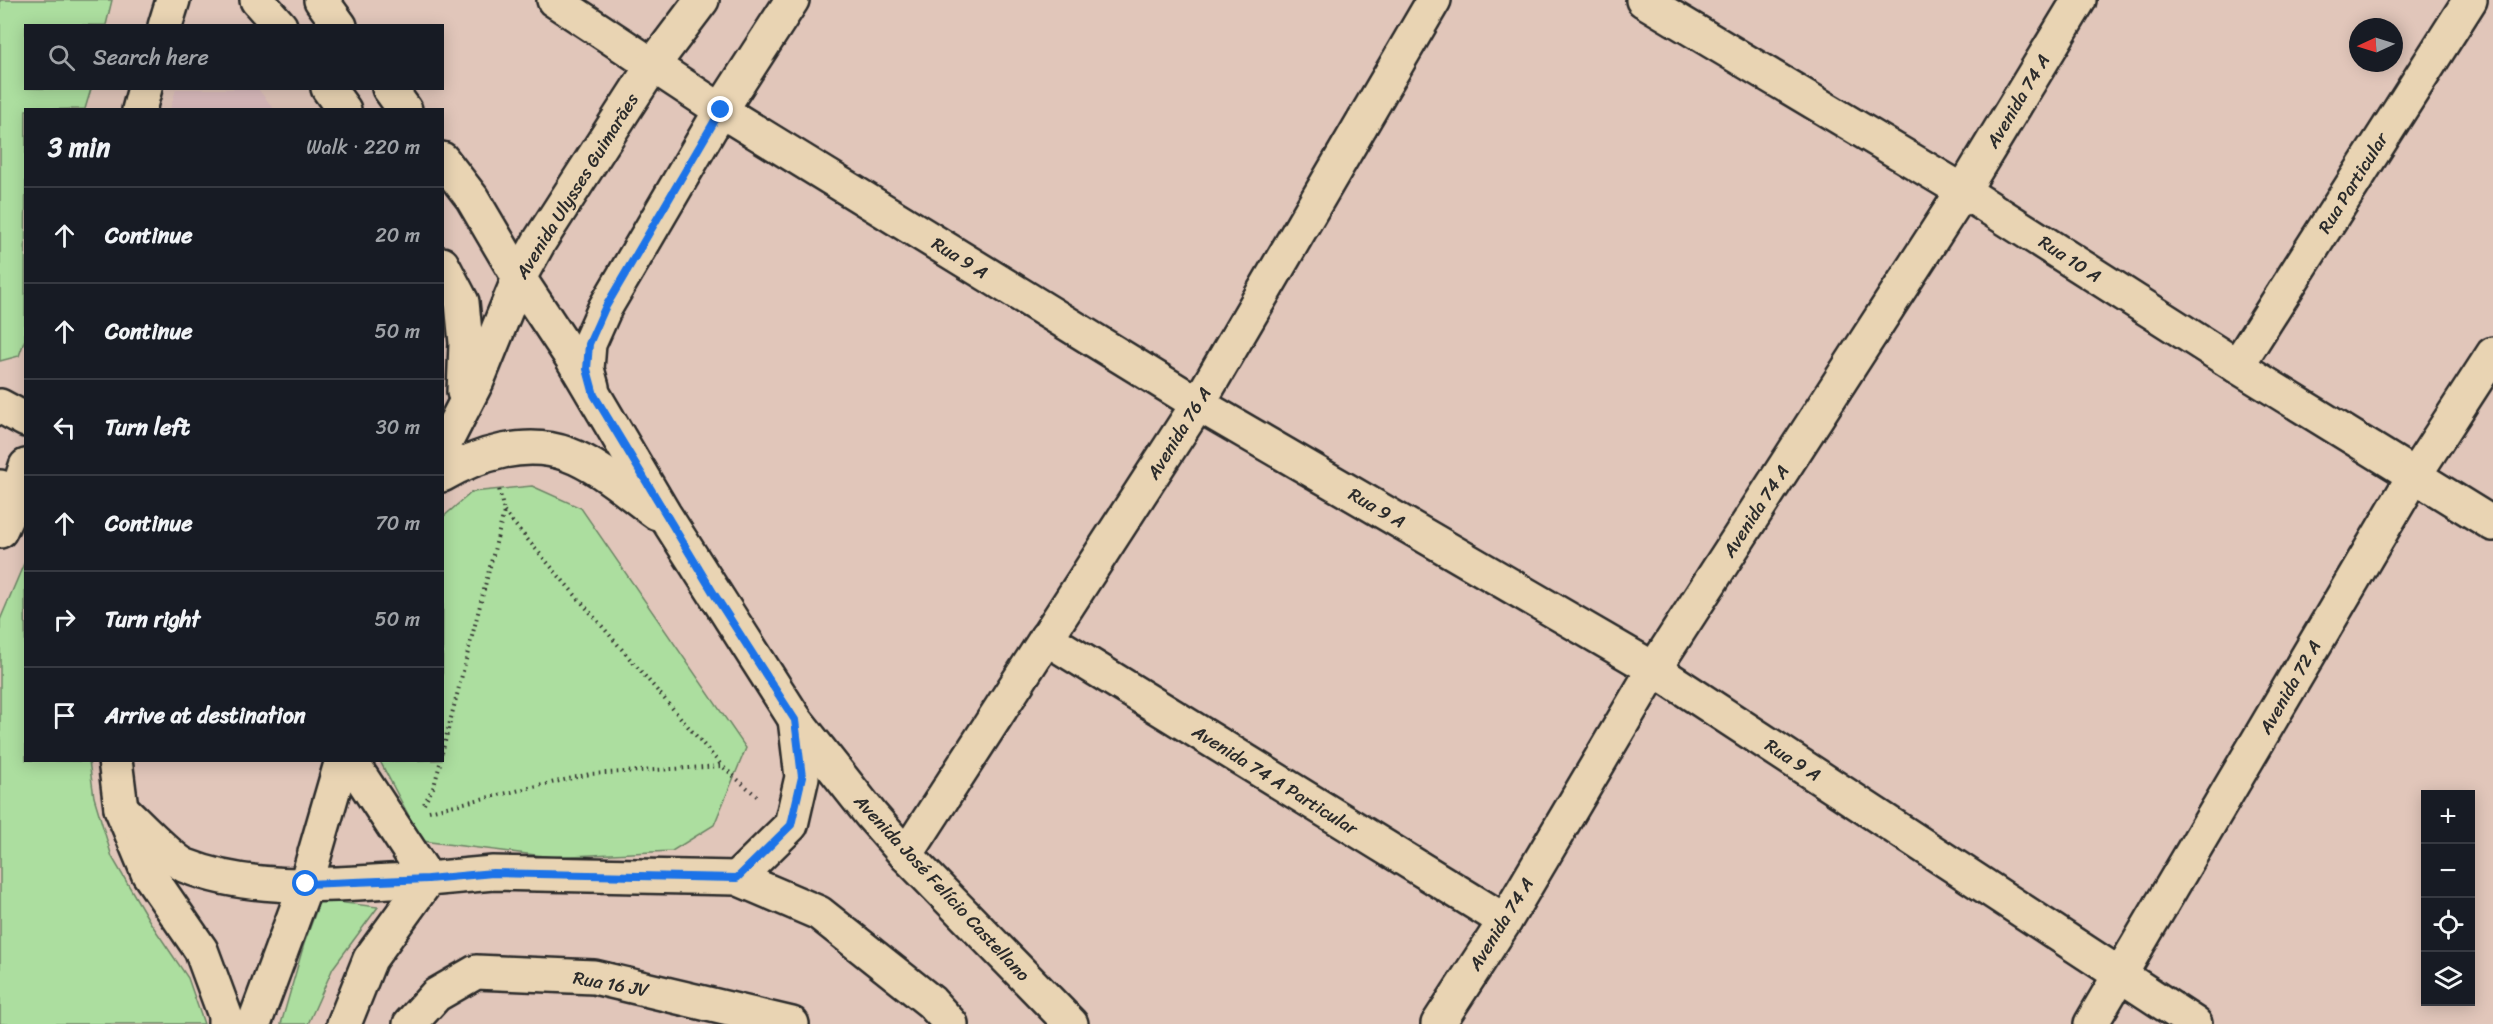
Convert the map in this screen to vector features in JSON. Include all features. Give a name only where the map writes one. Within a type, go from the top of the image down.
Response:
[{"type":"street","points":[[166,24],[173,0]]},
{"type":"street","points":[[258,0],[278,24]]},
{"type":"street","points":[[321,0],[339,24]]},
{"type":"street","name":"Rua 9 A","points":[[555,0],[721,110],[1198,404],[1654,669],[2195,1024]]},
{"type":"street","name":"Avenida Ulysses Guimarães","points":[[444,445],[477,381],[519,278],[539,242],[653,65],[702,0]]},
{"type":"street","points":[[594,395],[587,369],[589,344],[605,308],[721,110],[792,0]]},
{"type":"street","name":"Avenida 76 A","points":[[906,855],[1198,404],[1434,0]]},
{"type":"street","name":"Rua 10 A","points":[[1643,0],[1963,191],[2237,366],[2493,524]]},
{"type":"street","name":"Avenida 74 A","points":[[1438,1024],[1504,921],[1654,669],[1963,191],[2079,0]]},
{"type":"street","name":"Rua Particular","points":[[2237,366],[2470,0]]},
{"type":"street","points":[[140,108],[144,90]]},
{"type":"street","points":[[329,90],[343,108]]},
{"type":"street","points":[[390,90],[403,108]]},
{"type":"street","name":"Avenida José Felício Castellano","points":[[444,162],[472,198],[519,278],[572,358],[669,521],[795,720],[906,855],[1071,1024]]},
{"type":"street","points":[[444,268],[462,302],[466,343],[463,405]]},
{"type":"street","name":"Avenida 72 A","points":[[2091,1024],[2414,476],[2493,354]]},
{"type":"street","points":[[0,406],[24,419]]},
{"type":"street","points":[[444,474],[461,464],[492,453],[531,448],[567,454],[603,474],[669,521]]},
{"type":"street","points":[[0,531],[17,486]]},
{"type":"street","name":"Avenida 74 A Particular","points":[[1046,638],[1504,921]]},
{"type":"street","points":[[737,878],[791,825],[802,777],[795,720]]},
{"type":"street","points":[[115,762],[121,808],[148,873],[201,950],[225,1015],[225,1024]]},
{"type":"street","points":[[254,1024],[306,884],[341,762]]},
{"type":"street","points":[[351,762],[428,879]]},
{"type":"street","points":[[121,808],[184,865],[244,881],[306,884],[428,879],[493,873],[737,878],[819,913],[931,1002],[951,1024]]},
{"type":"street","points":[[344,1024],[370,959],[428,879]]},
{"type":"street","name":"Rua 16 JV","points":[[410,1024],[436,995],[476,972],[594,977],[792,1024]]},
{"type":"path","points":[[444,745],[504,512],[492,453]]},
{"type":"path","points":[[504,512],[722,766],[791,825]]},
{"type":"path","points":[[419,813],[590,774],[722,766]]},
{"type":"shaded area","points":[[176,90],[259,90],[273,108],[170,108]]},
{"type":"green space","points":[[0,0],[112,0],[106,24],[24,24],[24,90],[91,90],[85,108],[24,108],[24,342],[19,356],[0,361]]},
{"type":"green space","points":[[532,486],[581,508],[746,748],[714,825],[672,851],[552,857],[422,841],[381,762],[444,762],[444,516],[472,492]]},
{"type":"green space","points":[[24,563],[24,762],[89,762],[94,797],[112,857],[150,922],[188,978],[204,1024],[0,1024],[0,620]]},
{"type":"green space","points":[[320,900],[378,907],[333,968],[308,1024],[281,1024],[304,944]]},
{"type":"route","points":[[306,884],[428,879],[493,873],[737,878],[791,825],[802,777],[795,720],[664,514],[594,395],[587,369],[589,344],[605,308],[721,110]]}]
